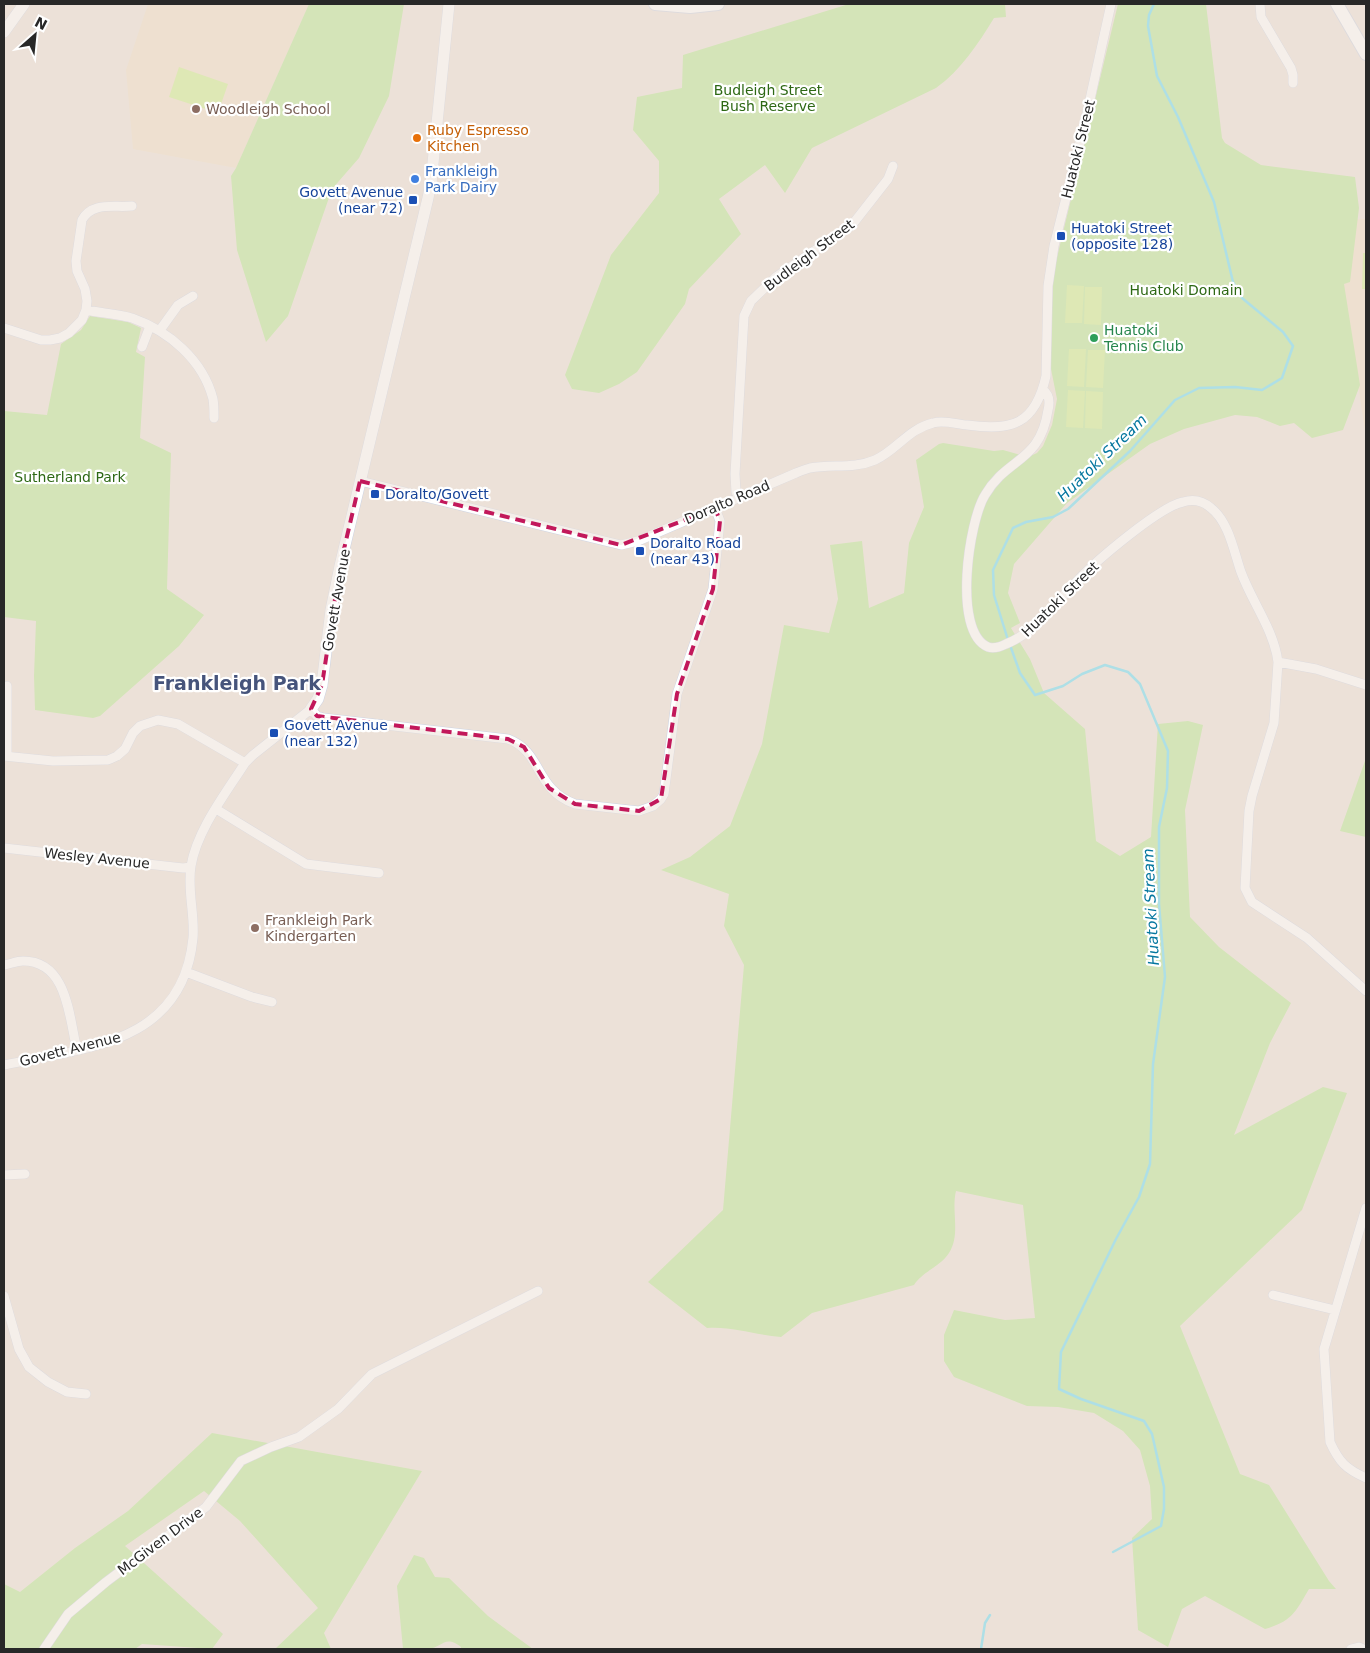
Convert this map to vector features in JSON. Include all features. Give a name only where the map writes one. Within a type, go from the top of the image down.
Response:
[{"type":"main road","points":[[655,4],[690,8],[718,4]]},
{"type":"main road","points":[[1338,4],[1366,54]]},
{"type":"street","points":[[4,32],[24,4]]},
{"type":"street","name":"Govett Avenue","points":[[4,1066],[116,1040],[143,1026],[161,1011],[172,998],[186,972],[193,938],[194,922],[190,884],[191,867],[201,837],[216,809],[246,763],[253,755],[311,709],[318,699],[322,686],[331,610],[431,183],[449,4]]},
{"type":"street","name":"Huatoki Street","points":[[1111,4],[1085,122],[1054,246],[1048,286],[1046,376],[1043,390],[1050,400],[1047,419],[1041,437],[1028,454],[1000,475],[984,496],[971,545],[967,588],[969,620],[972,630],[981,643],[991,648],[999,648],[1024,636],[1041,621],[1087,571],[1145,524],[1172,506],[1181,502],[1198,501],[1211,508],[1222,521],[1246,585],[1270,636],[1278,662],[1274,723],[1249,810],[1245,888],[1252,902],[1307,938],[1366,991]]},
{"type":"street","points":[[1260,4],[1261,17],[1292,68],[1294,74],[1293,82]]},
{"type":"street","name":"Budleigh Street","points":[[738,498],[735,474],[744,316],[751,301],[776,277],[852,225],[888,178],[893,166]]},
{"type":"street","points":[[4,328],[42,340],[60,338],[76,328],[86,310],[85,289],[77,271],[76,261],[82,220],[85,215],[95,208],[132,206]]},
{"type":"street","points":[[160,330],[178,305],[193,296]]},
{"type":"street","points":[[86,310],[120,315],[150,326],[160,330],[180,346],[200,371],[213,400],[214,418]]},
{"type":"street","points":[[142,347],[150,326]]},
{"type":"street","name":"Doralto Road","points":[[360,481],[621,545],[638,541],[810,468],[852,466],[876,459],[912,431],[934,422],[996,428],[1017,423],[1029,414],[1043,390]]},
{"type":"street","points":[[311,709],[317,716],[324,718],[508,739],[524,747],[549,788],[566,801],[575,804],[639,811],[648,809],[658,803],[664,794],[677,694],[713,589],[720,521],[715,508]]},
{"type":"street","points":[[1278,662],[1316,669],[1366,685]]},
{"type":"street","points":[[7,686],[5,756],[53,761],[108,760],[117,756],[125,749],[133,733],[140,726],[158,720],[178,724],[246,763]]},
{"type":"street","points":[[216,809],[306,864],[380,873]]},
{"type":"street","name":"Wesley Avenue","points":[[4,848],[183,868],[191,867]]},
{"type":"street","points":[[4,966],[21,960],[31,962],[40,965],[56,978],[66,996],[78,1050]]},
{"type":"street","points":[[186,972],[252,998],[272,1002]]},
{"type":"street","points":[[4,1175],[25,1174]]},
{"type":"street","points":[[1366,1208],[1324,1349],[1330,1442],[1342,1464],[1351,1472],[1366,1478]]},
{"type":"street","name":"McGiven Drive","points":[[44,1649],[68,1614],[106,1582],[206,1507],[241,1461],[299,1437],[338,1409],[372,1374],[538,1291]]},
{"type":"street","points":[[4,1296],[15,1340],[29,1367],[48,1382],[67,1392],[86,1394]]},
{"type":"street","points":[[1273,1296],[1336,1310]]},
{"type":"street","points":[[1351,1649],[1359,1647],[1363,1649]]},
{"type":"highlighted area","points":[[360,481],[621,545],[715,508],[720,521],[713,589],[677,694],[661,799],[639,811],[575,804],[549,788],[524,747],[508,739],[317,716],[311,709],[322,685],[340,566]]},
{"type":"shaded area","name":"Woodleigh School","points":[[148,4],[309,4],[236,168],[133,149],[126,70]]},
{"type":"shaded area","points":[[1366,219],[1366,437],[1343,287],[1336,220]]},
{"type":"green space","points":[[309,4],[404,4],[389,96],[359,158],[332,189],[288,316],[266,342],[237,250],[231,176]]},
{"type":"green space","name":"Budleigh Street Bush Reserve","points":[[849,4],[1005,4],[1006,17],[994,18],[961,65],[936,88],[812,148],[785,193],[765,165],[719,199],[741,234],[689,289],[685,304],[637,372],[619,384],[599,393],[572,389],[565,375],[611,255],[659,193],[659,161],[633,130],[637,97],[682,88],[683,55]]},
{"type":"green space","name":"Huatoki Domain","points":[[1118,4],[1206,4],[1222,138],[1225,143],[1261,165],[1355,177],[1359,208],[1350,282],[1344,284],[1360,385],[1343,430],[1312,438],[1294,423],[1280,426],[1257,417],[1235,415],[1184,429],[1150,444],[1067,503],[1014,564],[1008,593],[1020,623],[1011,628],[1030,659],[1044,693],[1085,729],[1096,841],[1120,856],[1151,837],[1158,724],[1188,721],[1203,725],[1185,810],[1190,917],[1219,947],[1291,1003],[1270,1043],[1234,1135],[1323,1087],[1347,1093],[1302,1210],[1180,1326],[1240,1474],[1269,1485],[1329,1581],[1336,1589],[1309,1589],[1292,1615],[1281,1623],[1265,1629],[1205,1596],[1182,1609],[1168,1647],[1138,1630],[1132,1538],[1152,1519],[1150,1486],[1140,1450],[1123,1431],[1094,1413],[1058,1407],[1027,1406],[954,1377],[944,1361],[944,1335],[954,1310],[1005,1320],[1035,1318],[1023,1205],[956,1191],[953,1246],[946,1258],[917,1280],[914,1285],[812,1313],[781,1337],[725,1328],[707,1328],[648,1282],[723,1210],[744,965],[724,926],[729,894],[661,870],[690,857],[730,826],[762,744],[784,625],[829,633],[838,599],[830,545],[862,541],[869,608],[904,593],[909,543],[924,507],[916,460],[943,443],[994,451],[1003,450],[1028,457],[1037,453],[1043,446],[1052,425],[1057,399],[1048,354],[1052,278]]},
{"type":"green space","points":[[179,67],[228,84],[218,113],[169,97]]},
{"type":"green space","points":[[1363,253],[1366,253],[1366,289],[1362,289]]},
{"type":"green space","points":[[1067,285],[1084,286],[1082,323],[1065,323]]},
{"type":"green space","points":[[1085,287],[1102,287],[1101,325],[1084,324]]},
{"type":"green space","name":"Sutherland Park","points":[[90,316],[128,322],[141,328],[136,352],[145,357],[140,438],[171,453],[167,589],[204,615],[179,646],[100,716],[93,718],[35,710],[36,621],[4,617],[4,411],[47,415],[61,344],[81,330]]},
{"type":"green space","points":[[1069,349],[1086,349],[1084,387],[1067,386]]},
{"type":"green space","points":[[1088,350],[1105,350],[1103,388],[1086,387]]},
{"type":"green space","points":[[1068,390],[1085,391],[1083,428],[1066,427]]},
{"type":"green space","points":[[1086,391],[1103,392],[1102,429],[1085,428]]},
{"type":"green space","points":[[1366,758],[1366,837],[1340,831]]},
{"type":"green space","points":[[212,1433],[422,1471],[324,1633],[331,1649],[275,1649],[318,1608],[240,1521],[204,1491],[125,1546],[223,1634],[212,1649],[142,1644],[135,1649],[4,1649],[4,1584],[20,1592],[75,1548],[128,1511]]},
{"type":"green space","points":[[414,1555],[424,1558],[435,1577],[449,1578],[488,1616],[533,1649],[461,1649],[456,1643],[447,1642],[428,1649],[403,1649],[397,1586]]},
{"type":"waterway","name":"Huatoki Stream","points":[[1008,640],[994,595],[993,570],[1013,528],[1026,522],[1053,517],[1068,509],[1130,451],[1175,400],[1199,388],[1235,387],[1262,390],[1282,378],[1293,346],[1283,332],[1242,298],[1233,282],[1214,202],[1178,117],[1157,76],[1148,26],[1149,15],[1154,4]]},
{"type":"waterway","name":"Huatoki Stream","points":[[1010,645],[1020,673],[1035,695],[1063,686],[1082,674],[1105,665],[1128,672],[1140,684],[1168,751],[1167,788],[1159,827],[1159,904],[1165,977],[1153,1064],[1150,1164],[1139,1197],[1116,1239],[1061,1352],[1059,1389],[1081,1399],[1144,1421],[1152,1434],[1164,1487],[1164,1509],[1161,1526],[1113,1552]]},
{"type":"waterway","points":[[981,1649],[985,1623],[990,1615]]},
{"type":"place","name":"Woodleigh School","points":[[196,109]]},
{"type":"place","name":"Ruby Espresso Kitchen","points":[[417,138]]},
{"type":"place","name":"Frankleigh Park Dairy","points":[[415,179]]},
{"type":"place","name":"Govett Avenue (near 72)","points":[[413,200]]},
{"type":"place","name":"Huatoki Street (opposite 128)","points":[[1061,236]]},
{"type":"place","name":"Huatoki Tennis Club","points":[[1094,338]]},
{"type":"place","name":"Doralto/Govett","points":[[375,494]]},
{"type":"place","name":"Doralto Road (near 43)","points":[[640,551]]},
{"type":"place","name":"Govett Avenue (near 132)","points":[[274,733]]},
{"type":"place","name":"Frankleigh Park Kindergarten","points":[[255,928]]},
{"type":"district","name":"Frankleigh Park","points":[[237,683]]}]
